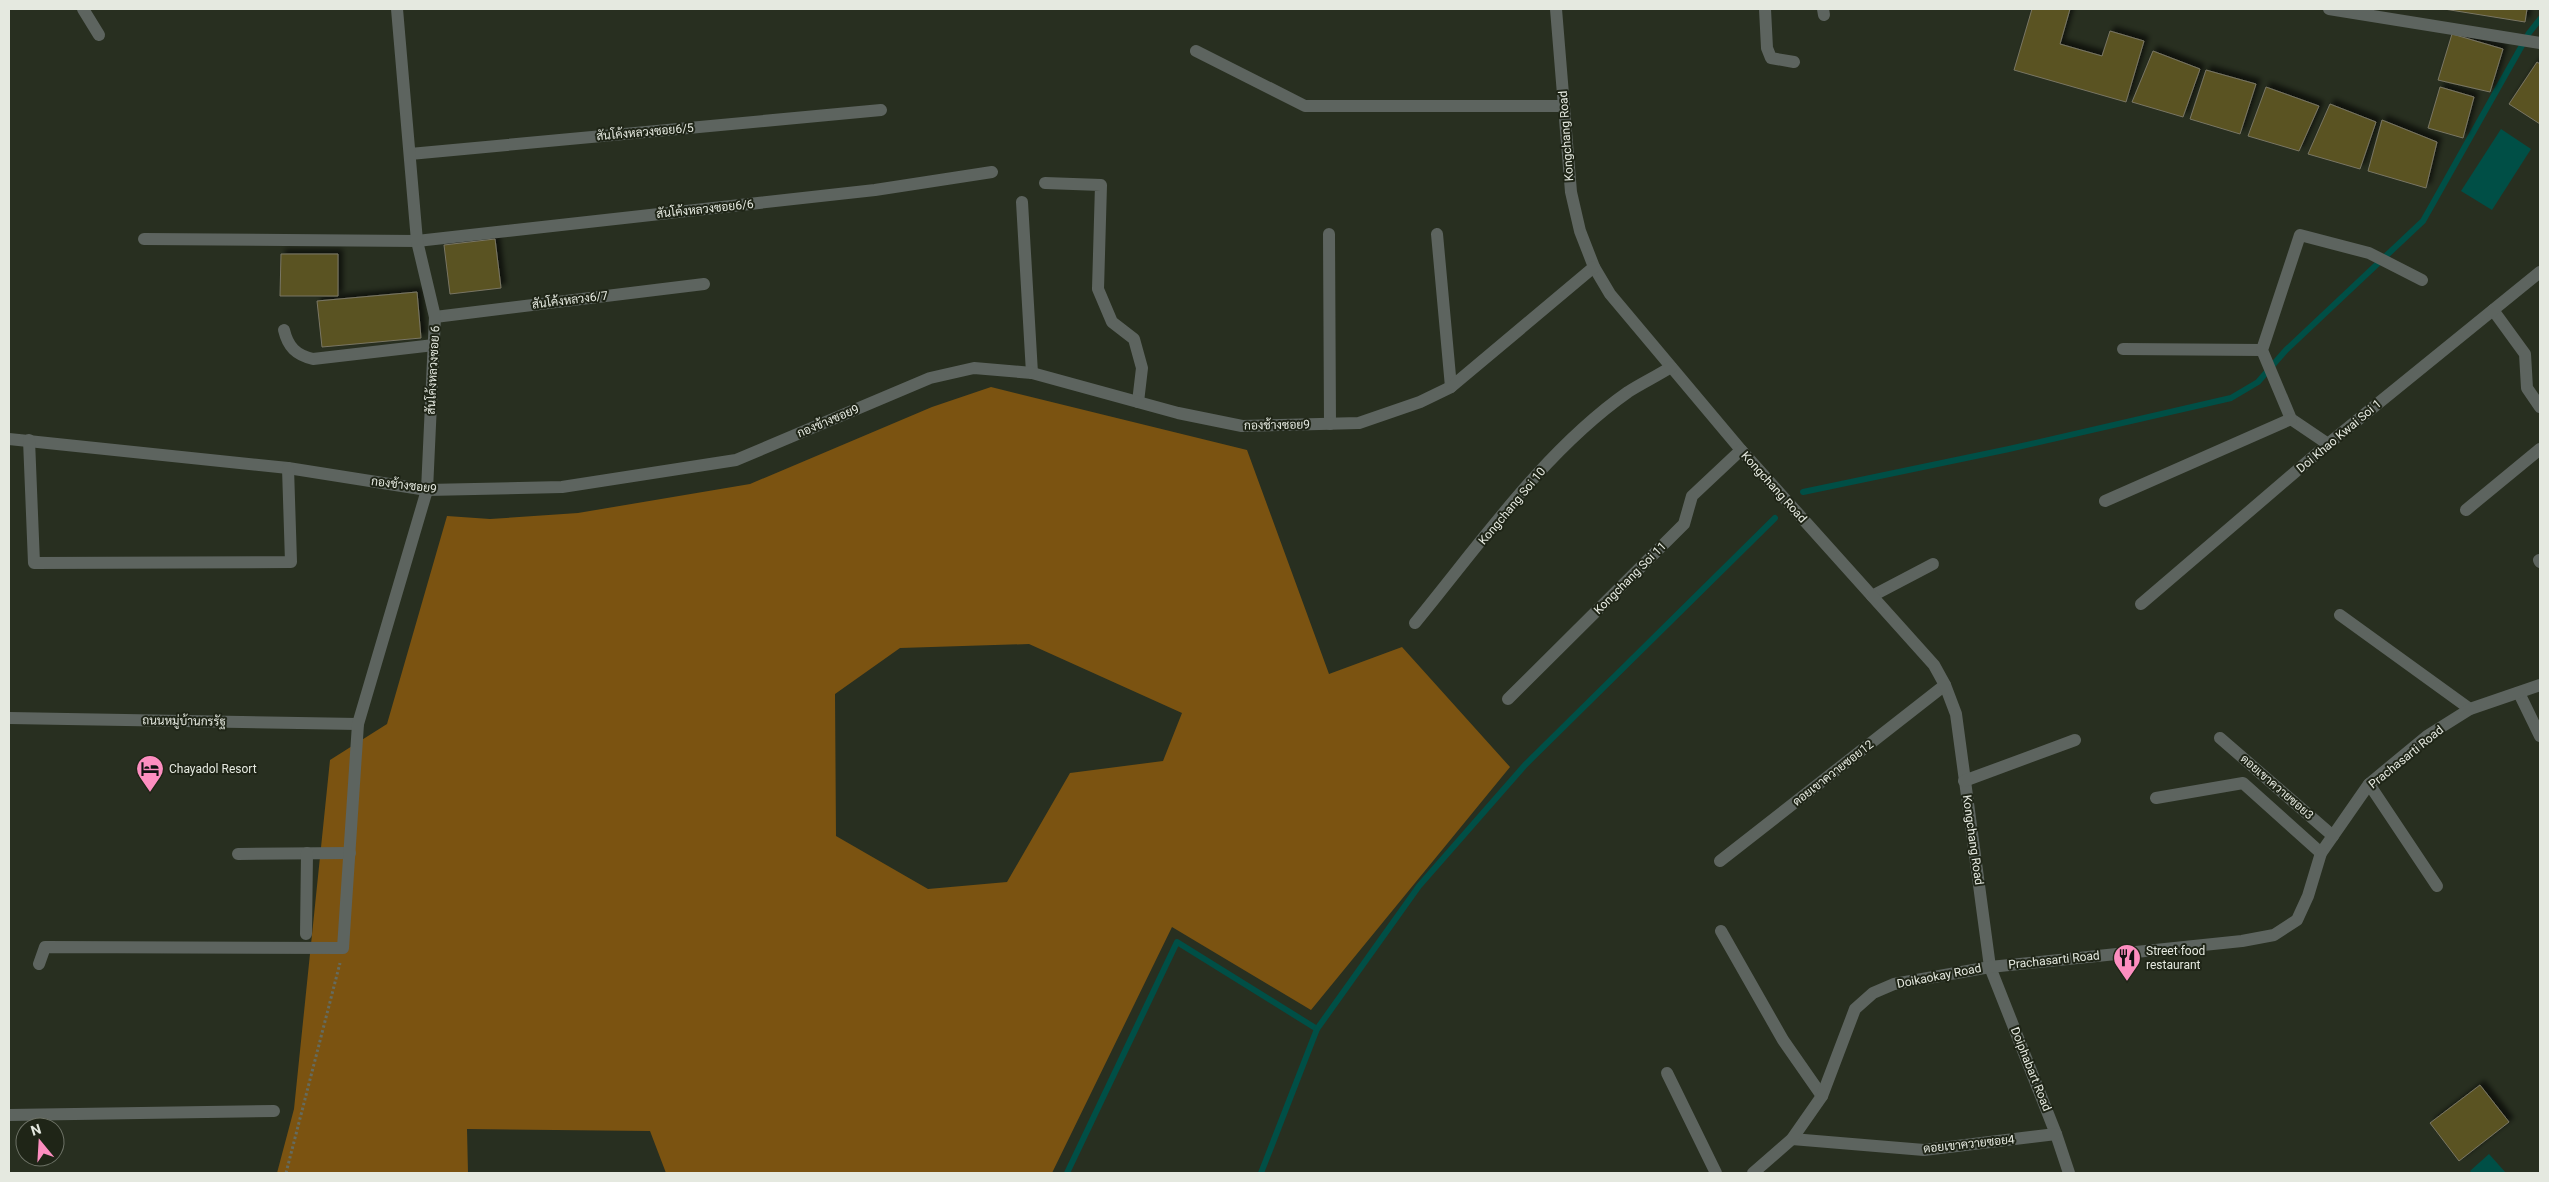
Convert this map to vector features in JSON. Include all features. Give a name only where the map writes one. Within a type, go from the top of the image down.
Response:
[{"type":"street","points":[[83,9],[99,35]]},
{"type":"street","name":"สันโค้งหลวงซอย 6","points":[[343,948],[358,724],[427,490],[435,317],[417,241],[397,9]]},
{"type":"street","name":"Kongchang Road","points":[[1556,9],[1570,192],[1580,231],[1594,267],[1610,294],[1671,367],[1741,450],[1934,665],[1945,685],[1956,714],[1990,966]]},
{"type":"street","points":[[1764,9],[1767,48],[1771,58],[1794,62]]},
{"type":"street","points":[[2328,9],[2540,43]]},
{"type":"street","points":[[1196,50],[1305,106],[1564,106]]},
{"type":"street","name":"สันโค้งหลวงซอย6/5","points":[[410,154],[881,110]]},
{"type":"street","name":"สันโค้งหลวงซอย6/6","points":[[144,239],[417,241],[875,190],[992,172]]},
{"type":"street","points":[[1045,183],[1100,185],[1098,289],[1112,322],[1134,339],[1142,368],[1138,402]]},
{"type":"street","points":[[1022,202],[1032,373]]},
{"type":"street","points":[[1329,234],[1330,424]]},
{"type":"street","points":[[1437,234],[1451,387]]},
{"type":"street","points":[[2328,444],[2291,419],[2262,350],[2300,235],[2369,253],[2422,280]]},
{"type":"street","name":"กองช้างซอย9","points":[[9,439],[288,468],[427,490],[562,487],[736,460],[930,378],[974,368],[1032,373],[1178,413],[1242,426],[1359,423],[1420,402],[1451,387],[1594,267]]},
{"type":"street","name":"Doi Khao Kwai Soi 1","points":[[2141,604],[2328,444],[2540,272]]},
{"type":"street","name":"สันโค้งหลวง6/7","points":[[435,317],[704,284]]},
{"type":"street","points":[[2493,310],[2526,354],[2527,388],[2540,407]]},
{"type":"street","points":[[284,330],[292,350],[313,359],[434,345]]},
{"type":"street","points":[[2123,349],[2262,350]]},
{"type":"street","name":"Kongchang Soi 10","points":[[1415,623],[1536,476],[1590,424],[1628,392],[1671,367]]},
{"type":"street","points":[[2105,501],[2291,419]]},
{"type":"street","points":[[29,440],[34,563],[291,562],[288,468]]},
{"type":"street","points":[[2466,510],[2540,449]]},
{"type":"street","name":"Kongchang Soi 11","points":[[1508,699],[1684,524],[1692,496],[1741,450]]},
{"type":"street","points":[[1872,596],[1933,564]]},
{"type":"street","points":[[2340,615],[2470,709]]},
{"type":"street","name":"ดอยเขาควายซอย12","points":[[1720,862],[1945,685]]},
{"type":"street","name":"Prachasarti Road","points":[[1990,966],[2242,941],[2274,935],[2297,920],[2308,896],[2321,853],[2369,784],[2427,736],[2470,709],[2540,685]]},
{"type":"street","points":[[2519,693],[2540,736]]},
{"type":"street","name":"ถนนหมู่บ้านกรรัฐ","points":[[9,718],[358,724]]},
{"type":"street","name":"ดอยเขาควายซอย3","points":[[2220,738],[2333,836]]},
{"type":"street","points":[[1964,781],[2075,740]]},
{"type":"street","points":[[2156,798],[2243,783],[2321,853]]},
{"type":"street","points":[[2369,784],[2437,886]]},
{"type":"street","points":[[306,934],[307,852]]},
{"type":"street","points":[[238,854],[350,853]]},
{"type":"street","points":[[1721,932],[1782,1040],[1822,1096]]},
{"type":"street","points":[[39,964],[45,947],[343,948]]},
{"type":"street","name":"Doikaokay Road","points":[[1753,1173],[1792,1139],[1822,1096],[1855,1009],[1873,992],[1894,984],[1990,966]]},
{"type":"street","name":"Doiphabart Road","points":[[1990,966],[2056,1134],[2069,1173]]},
{"type":"street","points":[[1667,1074],[1716,1173]]},
{"type":"street","points":[[9,1115],[274,1111]]},
{"type":"street","name":"ดอยเขาควายซอย4","points":[[1792,1139],[1924,1150],[2056,1134]]},
{"type":"path","points":[[286,1173],[343,948]]},
{"type":"shaded area","points":[[991,387],[1247,450],[1329,674],[1402,647],[1510,767],[1311,1010],[1172,927],[1052,1173],[666,1173],[650,1131],[467,1129],[468,1173],[277,1173],[294,1109],[330,760],[387,724],[447,516],[490,519],[578,513],[750,484],[932,407]],"holes":[[[1029,644],[1182,713],[1163,761],[1070,773],[1007,882],[928,889],[836,836],[835,694],[900,648]]]},
{"type":"water","points":[[2501,129],[2531,149],[2492,210],[2461,191]]},
{"type":"water","points":[[2489,1154],[2506,1173],[2472,1173],[2470,1171]]},
{"type":"building","points":[[2032,9],[2070,9],[2060,44],[2102,56],[2110,31],[2144,41],[2126,102],[2014,70]]},
{"type":"building","points":[[2444,9],[2527,9],[2525,22]]},
{"type":"building","points":[[2452,34],[2503,49],[2490,92],[2438,80]]},
{"type":"building","points":[[2153,51],[2200,69],[2183,117],[2132,102]]},
{"type":"building","points":[[2537,62],[2540,64],[2540,124],[2509,104]]},
{"type":"building","points":[[2206,70],[2256,84],[2240,134],[2190,119]]},
{"type":"building","points":[[2266,87],[2319,106],[2299,151],[2248,136]]},
{"type":"building","points":[[2440,87],[2474,97],[2463,138],[2428,128]]},
{"type":"building","points":[[2330,104],[2376,122],[2360,169],[2308,154]]},
{"type":"building","points":[[2382,120],[2437,142],[2426,188],[2368,171]]},
{"type":"building","points":[[495,239],[501,288],[450,294],[444,245]]},
{"type":"building","points":[[281,254],[338,254],[338,296],[280,296]]},
{"type":"building","points":[[417,292],[421,338],[322,347],[317,301]]},
{"type":"building","points":[[2480,1085],[2509,1122],[2459,1161],[2430,1123]]},
{"type":"waterway","points":[[1803,492],[2009,449],[2231,398],[2258,382],[2286,350],[2423,221],[2529,33],[2540,19]]},
{"type":"waterway","points":[[1261,1173],[1317,1029],[1419,886],[1525,765],[1775,518]]},
{"type":"waterway","points":[[1067,1173],[1177,942],[1317,1029]]},
{"type":"place","name":"Chayadol Resort","points":[[150,793]]},
{"type":"place","name":"Street food restaurant","points":[[2127,982]]}]
